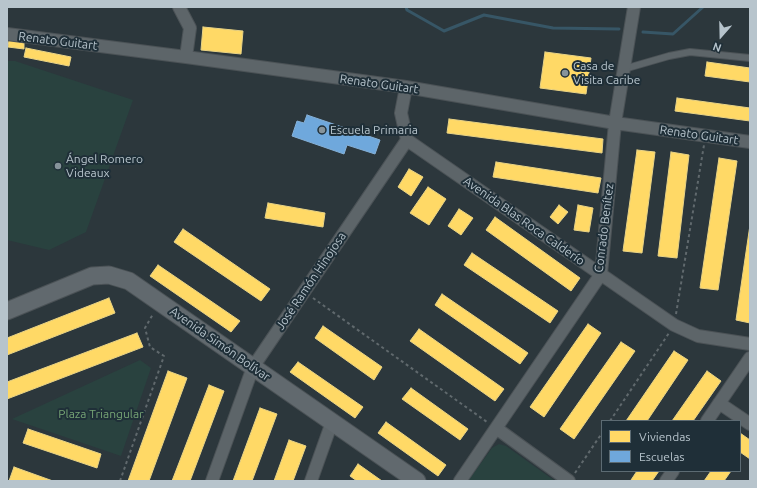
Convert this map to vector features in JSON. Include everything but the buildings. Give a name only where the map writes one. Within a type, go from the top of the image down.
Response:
[{"type":"street","points":[[179,7],[190,28],[186,57]]},
{"type":"street","name":"Conrado Benítez","points":[[460,481],[601,274],[615,123],[634,7]]},
{"type":"street","name":"Renato Guitart","points":[[7,34],[406,87],[615,123],[750,142]]},
{"type":"street","points":[[406,87],[401,113],[408,140]]},
{"type":"street","name":"Avenida Blas Roca Calderío","points":[[408,140],[674,325],[698,336],[750,344]]},
{"type":"street","name":"José Ramón Hinojosa","points":[[212,481],[253,367],[408,140]]},
{"type":"street","name":"Avenida Simón Bolívar","points":[[7,311],[92,276],[109,275],[129,281],[417,481]]},
{"type":"street","points":[[708,420],[750,358]]},
{"type":"street","points":[[719,403],[750,424]]},
{"type":"street","points":[[311,481],[332,422]]},
{"type":"street","points":[[496,428],[571,478]]},
{"type":"street","points":[[666,481],[672,472]]},
{"type":"lane","points":[[624,68],[690,52],[750,58]]},
{"type":"path","points":[[611,420],[674,325],[706,136]]},
{"type":"path","points":[[304,291],[496,428]]},
{"type":"path","points":[[120,481],[164,356],[150,347],[145,328],[159,302]]},
{"type":"path","points":[[571,478],[601,434]]},
{"type":"green space","name":"Ángel Romero Videaux","points":[[7,61],[15,61],[133,100],[86,232],[49,250],[7,240]]},
{"type":"green space","name":"Plaza Triangular","points":[[140,360],[151,368],[121,456],[12,419]]},
{"type":"green space","points":[[499,444],[506,446],[555,481],[468,481],[492,448]]},
{"type":"waterway","points":[[406,7],[407,10],[444,31],[484,15],[553,28],[619,29]]},
{"type":"waterway","points":[[643,32],[673,34],[703,7]]},
{"type":"place","name":"Casa de Visita Caribe","points":[[565,73]]},
{"type":"place","name":"Escuela Primaria","points":[[322,130]]},
{"type":"place","name":"Ángel Romero Videaux","points":[[58,166]]}]
